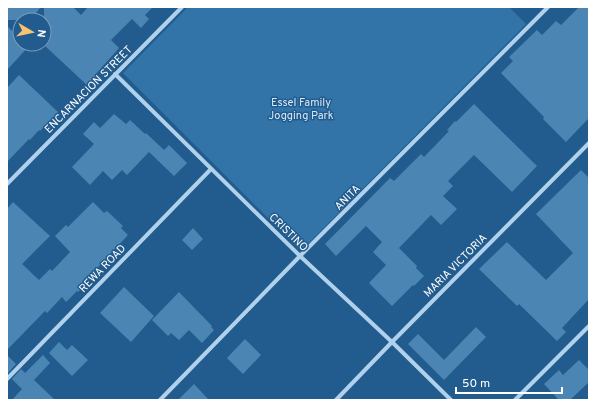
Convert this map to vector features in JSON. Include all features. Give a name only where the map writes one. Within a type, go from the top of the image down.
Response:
[{"type":"street","name":"ENCARNACION STREET","points":[[7,184],[182,7]]},
{"type":"street","name":"ANITA","points":[[160,400],[300,256],[548,7]]},
{"type":"street","name":"CRISTINO","points":[[115,74],[300,256],[392,342],[451,400]]},
{"type":"street","name":"MARIA VICTORIA","points":[[336,400],[589,143]]},
{"type":"street","name":"REWA ROAD","points":[[7,379],[211,169]]},
{"type":"street","points":[[516,400],[589,326]]},
{"type":"green space","name":"Essel Family Jogging Park","points":[[188,7],[509,7],[526,24],[301,251],[123,73]]},
{"type":"building","points":[[7,7],[41,7],[37,12],[12,12],[12,20],[7,20]]},
{"type":"building","points":[[44,7],[73,7],[81,15],[88,7],[153,7],[145,15],[149,19],[141,28],[132,19],[111,40],[119,48],[95,75],[96,77],[88,86],[52,52],[52,12],[44,12]]},
{"type":"building","points":[[579,7],[589,7],[589,118],[566,142],[501,73],[513,61],[509,57],[537,30],[542,35],[556,21],[561,25]]},
{"type":"building","points":[[7,26],[12,31],[12,52],[24,52],[7,70]]},
{"type":"building","points":[[19,75],[58,112],[7,162],[7,88]]},
{"type":"building","points":[[474,104],[537,166],[512,192],[474,155],[448,181],[453,186],[443,196],[457,209],[441,225],[431,215],[399,248],[417,266],[416,268],[424,276],[392,306],[369,283],[386,265],[373,252],[382,242],[366,226],[336,256],[325,244],[390,178],[394,181],[421,154],[424,157],[449,131],[447,130],[455,121],[456,122]]},
{"type":"building","points":[[114,114],[126,124],[130,120],[164,150],[169,145],[187,163],[174,176],[149,152],[127,175],[122,170],[112,180],[103,171],[90,185],[72,167],[94,144],[83,134],[94,122],[100,128]]},
{"type":"building","points":[[581,170],[589,178],[589,299],[562,328],[566,332],[557,341],[519,304],[517,306],[479,269],[507,242],[546,280],[573,253],[536,214]]},
{"type":"building","points":[[13,202],[50,236],[22,264],[39,280],[50,269],[52,271],[70,252],[55,236],[66,225],[68,227],[93,202],[104,213],[107,211],[123,226],[121,228],[128,235],[86,280],[88,282],[78,292],[77,291],[66,302],[62,297],[47,313],[45,311],[7,350],[7,209]]},
{"type":"building","points":[[193,228],[203,239],[192,250],[182,240]]},
{"type":"building","points":[[124,287],[154,316],[131,342],[100,313]]},
{"type":"building","points":[[179,292],[212,326],[211,327],[214,330],[202,343],[189,330],[179,340],[171,333],[168,336],[152,320]]},
{"type":"building","points":[[476,327],[486,337],[444,380],[408,344],[418,334],[444,360]]},
{"type":"building","points":[[245,339],[261,355],[243,374],[227,358]]},
{"type":"building","points":[[59,342],[67,350],[72,345],[88,360],[72,376],[49,353]]},
{"type":"building","points":[[7,355],[16,364],[7,374]]},
{"type":"building","points":[[43,355],[50,363],[34,380],[55,400],[12,400],[22,389],[12,379],[21,369],[25,373]]},
{"type":"building","points":[[579,360],[589,370],[589,382],[570,400],[559,400],[544,384],[559,370],[563,375]]},
{"type":"building","points":[[194,384],[209,400],[178,400]]}]
